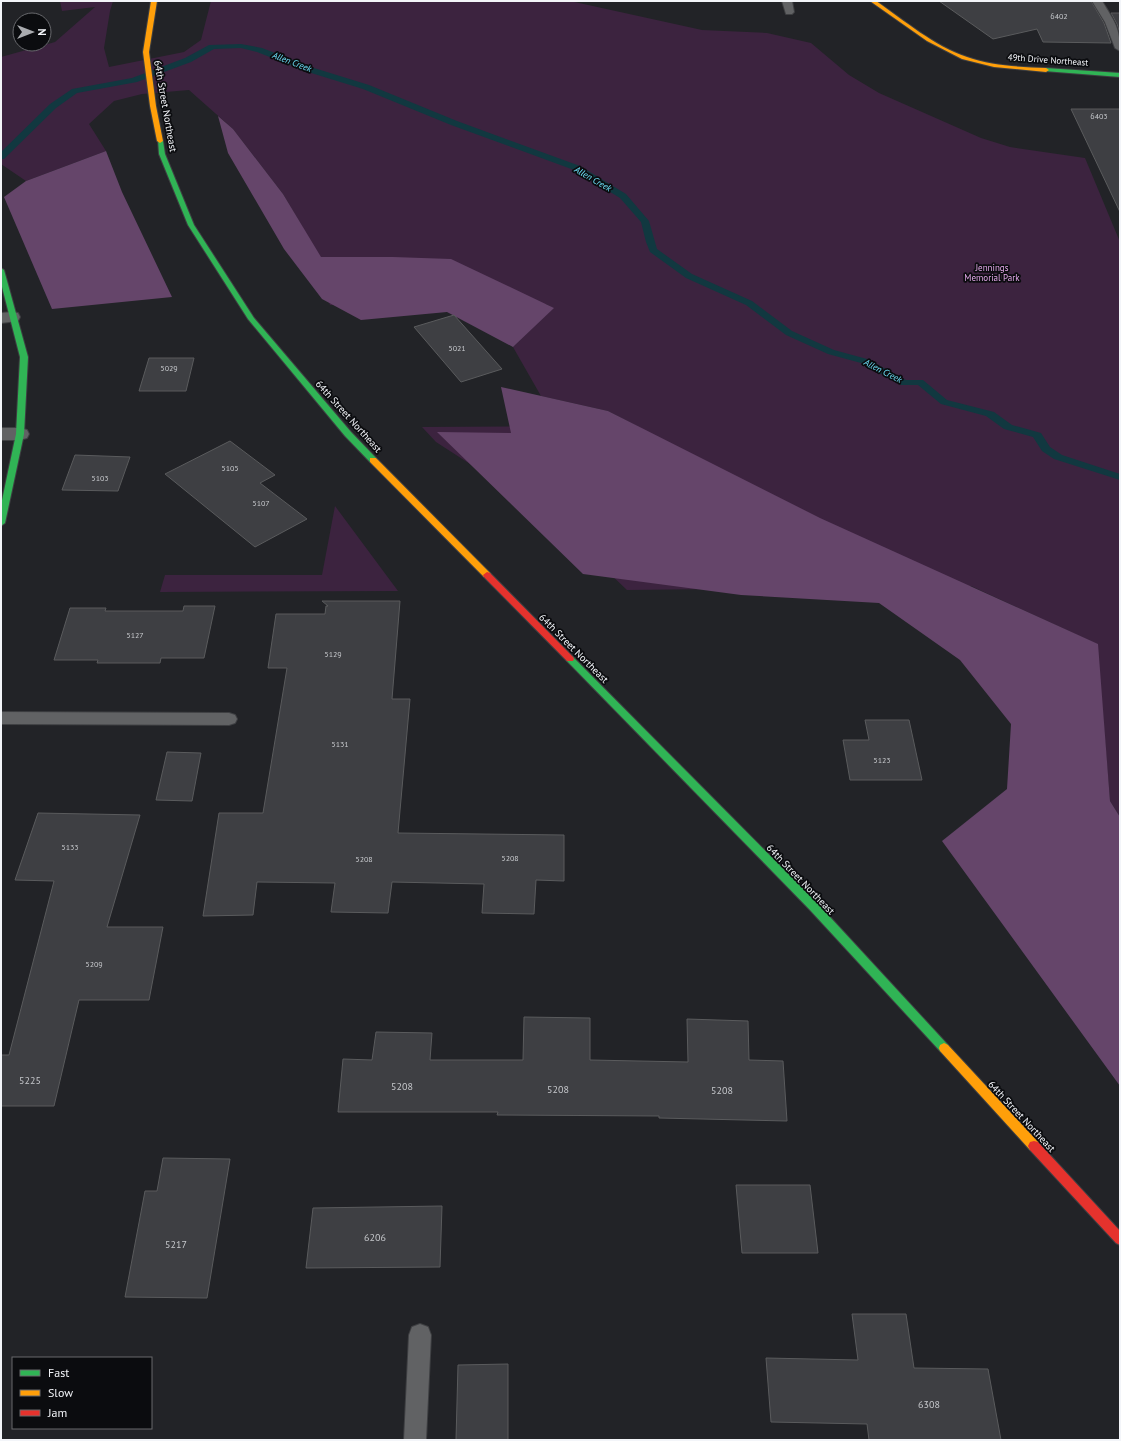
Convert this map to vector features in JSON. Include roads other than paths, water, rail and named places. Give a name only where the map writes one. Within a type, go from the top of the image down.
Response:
[{"type":"main road","name":"64th Street Northeast","points":[[154,1],[146,52],[153,106],[162,154],[191,225],[251,319],[348,434],[814,907],[1120,1239]]},
{"type":"main road","name":"49th Drive Northeast","points":[[873,1],[932,41],[964,58],[1008,68],[1120,75]]},
{"type":"main road","points":[[1,270],[7,318],[24,357],[20,434],[1,523]]},
{"type":"street","points":[[1,434],[20,434]]},
{"type":"lane","points":[[787,1],[788,12]]},
{"type":"lane","points":[[1097,1],[1110,22],[1120,48]]},
{"type":"lane","points":[[1,718],[229,719]]},
{"type":"lane","points":[[415,1440],[420,1335]]},
{"type":"waterway","name":"Allen Creek","points":[[1,157],[53,106],[75,91],[134,80],[188,60],[212,47],[241,46],[259,50],[311,70],[366,87],[454,123],[577,168],[623,196],[645,221],[653,250],[689,276],[749,303],[789,333],[831,352],[864,361],[904,383],[920,382],[944,402],[990,414],[1008,427],[1037,435],[1046,449],[1058,457],[1120,477]]},
{"type":"park label","name":"Jennings Memorial Park","points":[[992,274]]}]
